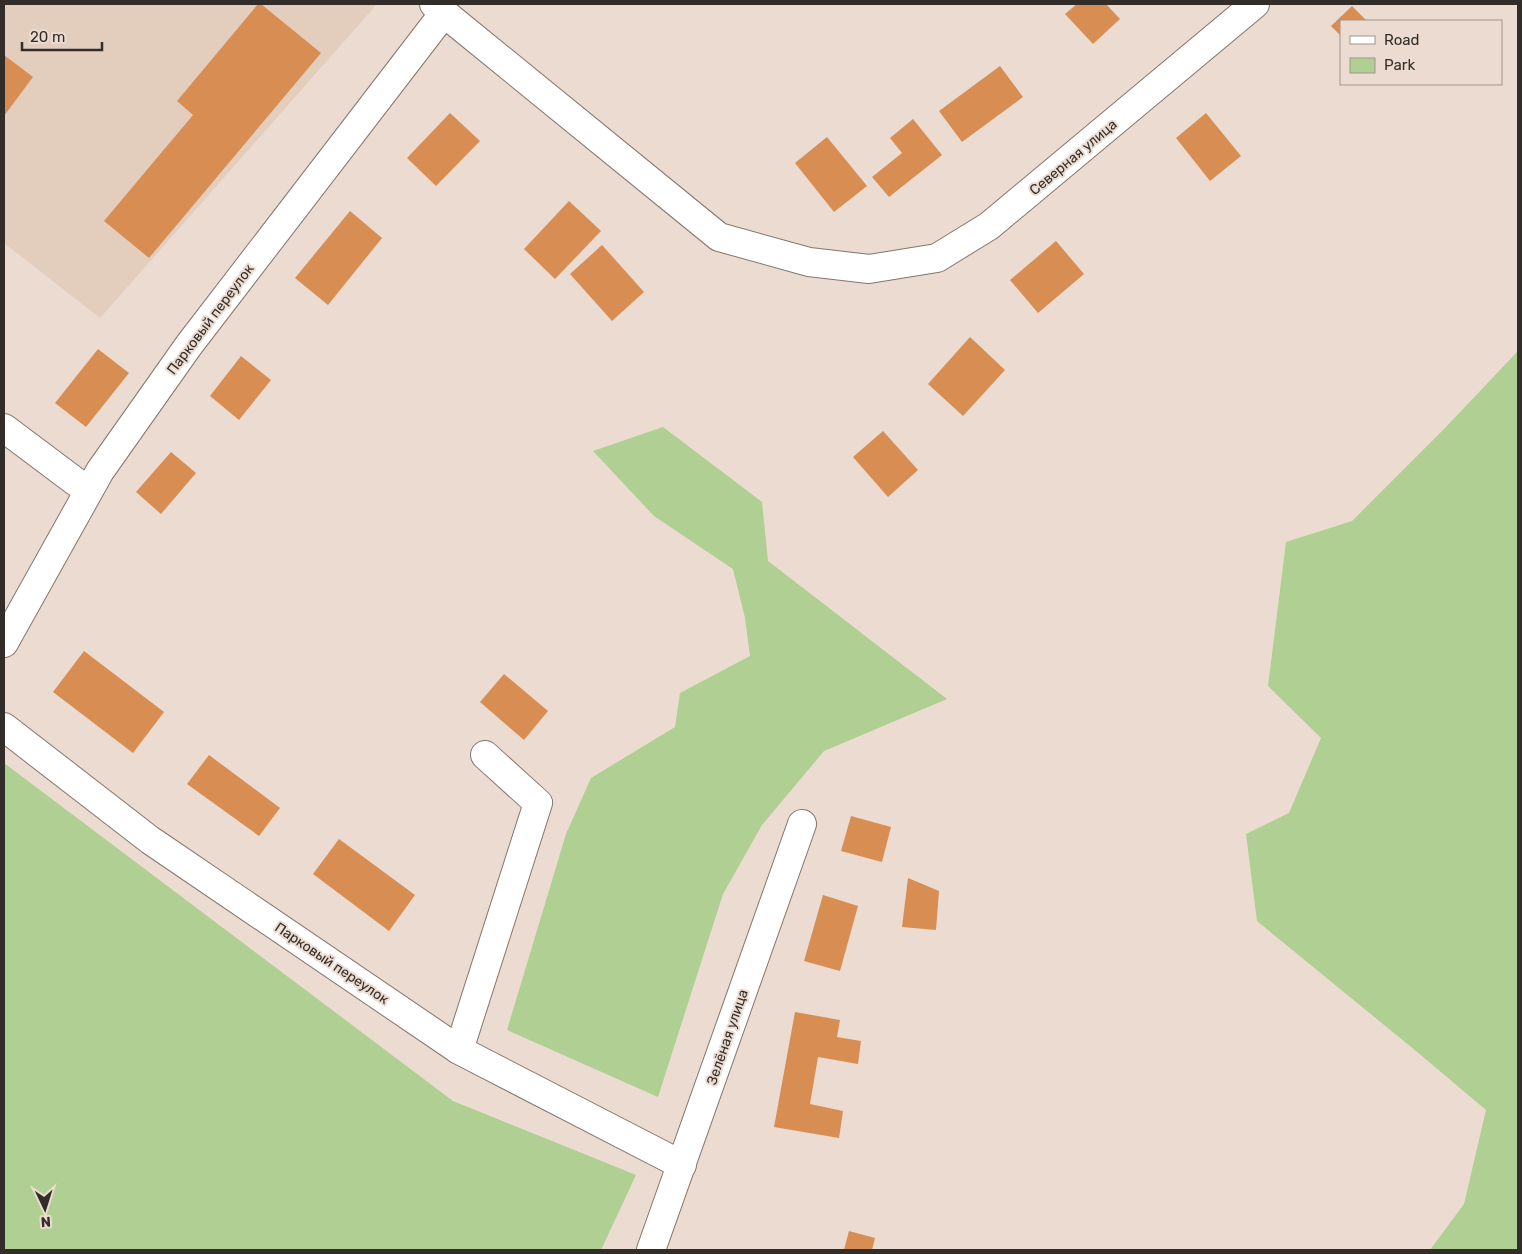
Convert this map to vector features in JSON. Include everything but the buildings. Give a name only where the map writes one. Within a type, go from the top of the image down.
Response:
[{"type":"street","name":"Северная улица","points":[[439,8],[719,237],[809,262],[869,269],[938,258],[989,226],[1256,4]]},
{"type":"street","name":"Парковый переулок","points":[[4,643],[100,471],[189,345],[439,8]]},
{"type":"street","points":[[4,428],[88,491]]},
{"type":"street","name":"Парковый переулок","points":[[4,727],[150,840],[460,1050],[682,1165]]},
{"type":"street","points":[[460,1050],[538,803],[484,755]]},
{"type":"street","name":"Зелёная улица","points":[[651,1250],[802,824]]},
{"type":"shaded area","points":[[4,4],[377,4],[100,318],[4,243]]},
{"type":"green space","points":[[1518,351],[1518,1250],[1430,1250],[1464,1204],[1486,1110],[1257,921],[1246,834],[1289,813],[1321,738],[1268,686],[1286,542],[1352,521],[1446,427]]},
{"type":"green space","points":[[663,427],[762,502],[768,561],[947,699],[824,751],[762,825],[723,894],[658,1097],[507,1030],[566,834],[591,778],[675,727],[680,693],[750,656],[745,618],[733,569],[654,516],[593,451]]},
{"type":"green space","points":[[4,763],[453,1101],[636,1175],[601,1250],[4,1250]]}]
